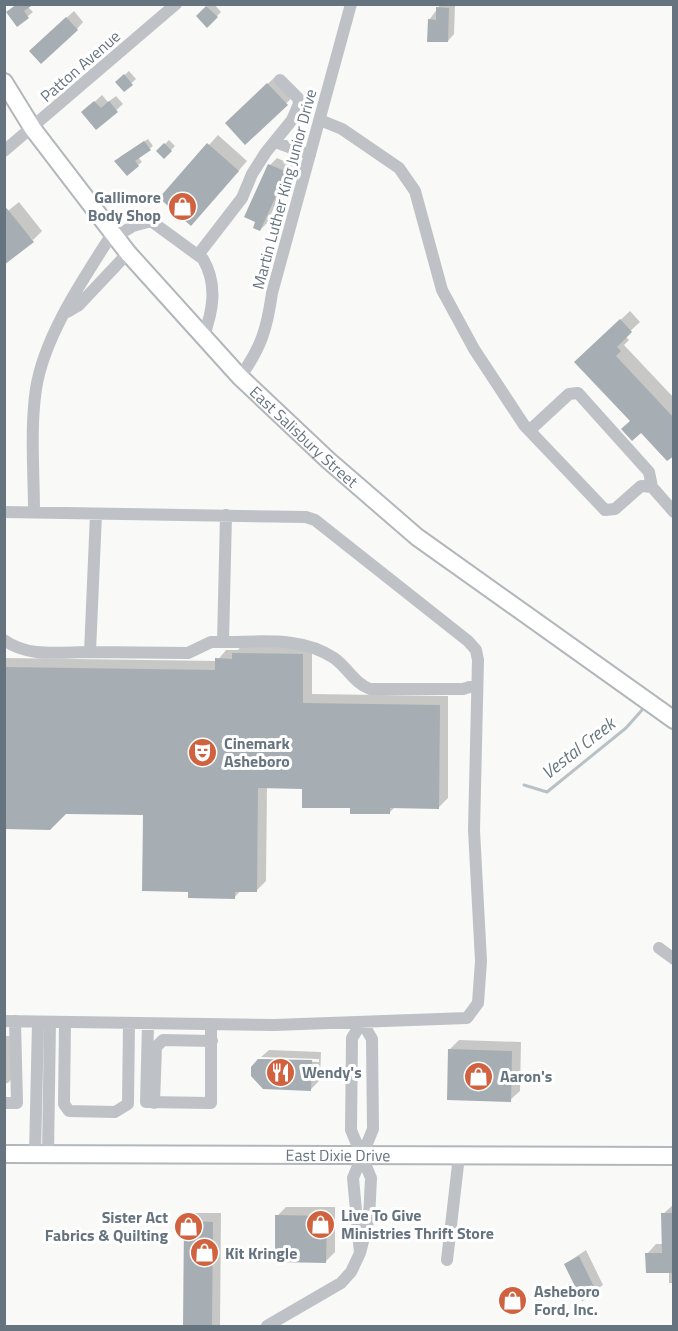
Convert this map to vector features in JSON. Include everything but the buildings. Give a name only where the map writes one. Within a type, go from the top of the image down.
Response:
[{"type":"main road","name":"East Salisbury Street","points":[[4,82],[33,129],[113,235],[240,377],[328,460],[417,537],[674,720]]},
{"type":"main road","name":"East Dixie Drive","points":[[4,1154],[674,1156]]},
{"type":"street","name":"Patton Avenue","points":[[4,151],[33,129],[176,4]]},
{"type":"street","name":"Martin Luther King Junior Drive","points":[[240,377],[259,350],[264,336],[273,293],[351,4]]},
{"type":"street","points":[[198,255],[242,198],[252,174],[292,120],[299,104],[298,98],[280,80]]},
{"type":"street","points":[[320,120],[342,129],[399,168],[415,190],[442,290],[474,349],[530,430],[605,510],[615,509],[641,486],[652,486]]},
{"type":"street","points":[[274,142],[310,155]]},
{"type":"street","points":[[34,512],[33,427],[36,390],[46,352],[113,235],[151,221],[198,255],[208,268],[213,302],[212,314],[204,338]]},
{"type":"street","points":[[67,312],[79,305],[128,253]]},
{"type":"street","points":[[530,430],[569,394],[578,393],[650,472],[652,486],[674,512]]},
{"type":"street","points":[[4,512],[299,516],[315,520],[468,641],[476,650],[478,660],[474,830],[481,961],[478,1003],[467,1018],[211,1025],[10,1021],[16,1103],[4,1103]]},
{"type":"street","points":[[90,652],[96,514]]},
{"type":"street","points":[[223,642],[226,515]]},
{"type":"street","points":[[4,640],[21,651],[31,652],[188,653],[211,642],[281,642],[310,645],[338,661],[359,683],[370,688],[463,689],[477,685]]},
{"type":"street","points":[[659,948],[674,959]]},
{"type":"street","points":[[42,1154],[44,1022]]},
{"type":"street","points":[[65,1022],[64,1104],[69,1111],[115,1112],[128,1104],[129,1023]]},
{"type":"street","points":[[267,1326],[341,1283],[351,1272],[360,1253],[353,1178],[373,1129],[372,1039],[362,1022]]},
{"type":"street","points":[[362,1022],[352,1038],[351,1118],[351,1130],[362,1156]]},
{"type":"street","points":[[148,1024],[146,1102],[211,1103],[211,1025]]},
{"type":"street","points":[[154,1102],[156,1047],[164,1040],[212,1041]]},
{"type":"street","points":[[447,1260],[459,1156]]},
{"type":"waterway","name":"Vestal Creek","points":[[524,785],[547,792],[626,728],[642,710]]},
{"type":"place","name":"Gallimore Body Shop","points":[[182,206]]},
{"type":"place","name":"Cinemark Asheboro","points":[[203,752]]},
{"type":"place","name":"Wendy's","points":[[281,1072]]},
{"type":"place","name":"Aaron's","points":[[479,1076]]},
{"type":"place","name":"Live To Give Ministries Thrift Store","points":[[320,1224]]},
{"type":"place","name":"Sister Act Fabrics & Quilting","points":[[189,1226]]},
{"type":"place","name":"Kit Kringle","points":[[204,1253]]},
{"type":"place","name":"Asheboro Ford, Inc.","points":[[513,1300]]}]
